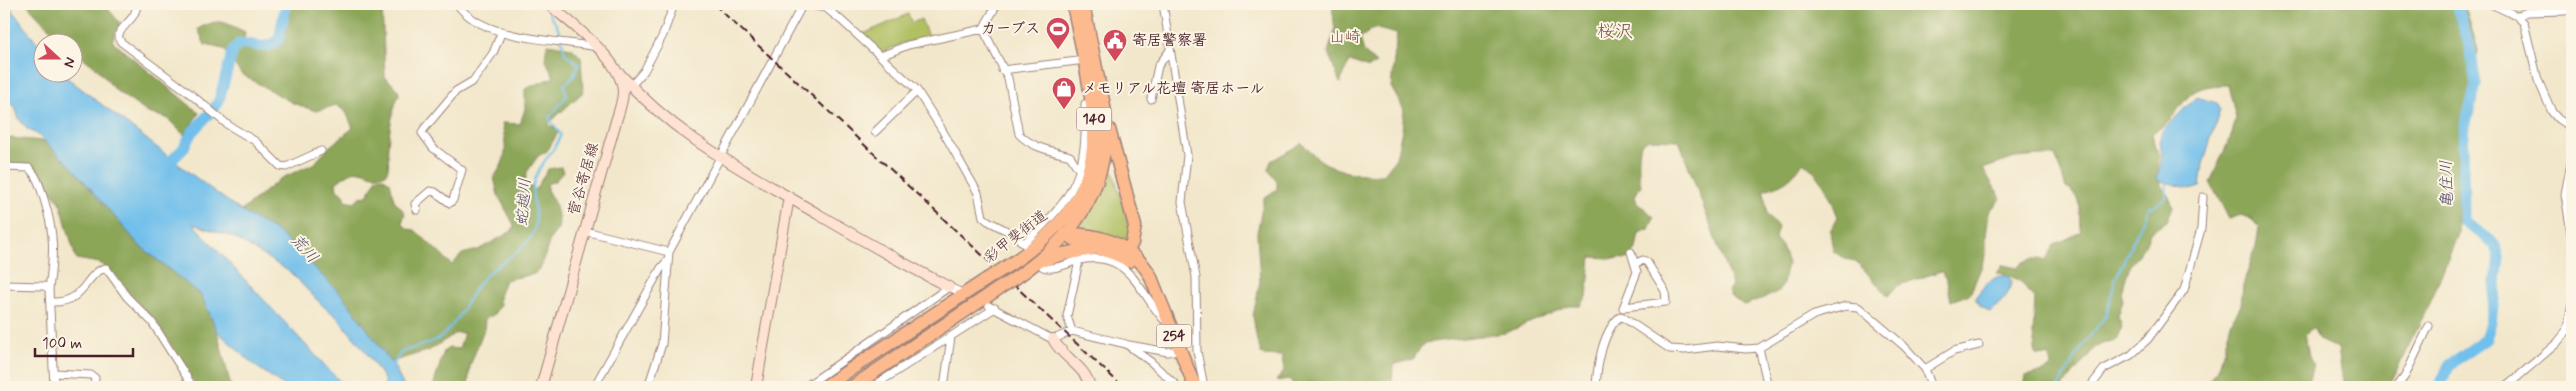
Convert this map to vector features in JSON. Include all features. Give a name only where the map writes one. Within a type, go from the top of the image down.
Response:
[{"type":"highway","name":"彩甲斐街道","points":[[824,387],[1080,218],[1096,183],[1103,158],[1105,115],[1073,4]]},
{"type":"highway","name":"彩甲斐街道","points":[[852,387],[998,289],[1038,266],[1062,230],[1083,189],[1091,159],[1090,128],[1092,102],[1083,4]]},
{"type":"highway","points":[[1105,115],[1136,226],[1135,234],[1126,254]]},
{"type":"highway","name":"254","points":[[1062,230],[1079,243],[1095,249],[1126,254]]},
{"type":"highway","name":"254","points":[[1062,230],[1096,236],[1147,269],[1195,387]]},
{"type":"highway","points":[[1038,266],[1062,254],[1095,249]]},
{"type":"street","points":[[137,4],[135,16],[120,30],[118,36],[121,42],[216,116],[255,141],[280,166],[286,167],[321,151]]},
{"type":"street","points":[[457,4],[480,24],[502,31],[596,48]]},
{"type":"street","points":[[549,4],[596,48],[665,119],[721,158],[907,265],[960,292]]},
{"type":"street","points":[[631,86],[644,71],[663,35],[674,4]]},
{"type":"street","points":[[594,387],[668,256],[804,4],[826,8],[882,56],[917,91],[929,107],[978,193],[983,217],[1026,245],[1058,210],[1074,185],[1080,171],[1090,128]]},
{"type":"street","points":[[882,56],[908,45],[983,29],[997,4]]},
{"type":"street","points":[[1163,4],[1187,155],[1182,202],[1186,234],[1195,267],[1198,351],[1204,387]]},
{"type":"street","points":[[2491,4],[2518,16],[2524,24],[2538,80],[2552,112],[2558,119],[2572,128]]},
{"type":"street","points":[[2518,16],[2527,12],[2564,11]]},
{"type":"street","points":[[983,29],[1002,70],[1008,78],[1019,134],[1025,141],[1044,149],[1070,156],[1080,171]]},
{"type":"street","points":[[417,210],[415,204],[430,191],[435,192],[450,203],[453,200],[462,170],[434,148],[422,133],[456,91],[473,81],[493,53],[502,31]]},
{"type":"street","points":[[1151,99],[1158,66],[1170,50]]},
{"type":"street","points":[[1002,70],[1089,59]]},
{"type":"street","name":"菅谷寄居線","points":[[541,387],[622,98],[618,71]]},
{"type":"street","points":[[875,132],[917,91]]},
{"type":"street","points":[[2572,158],[2565,194],[2572,240]]},
{"type":"street","points":[[4,168],[28,168],[35,174],[51,222],[54,242],[49,289],[54,387]]},
{"type":"street","points":[[756,387],[789,197]]},
{"type":"street","points":[[2090,387],[2104,369],[2131,355],[2148,340],[2184,290],[2201,229],[2203,197]]},
{"type":"street","points":[[585,231],[668,256]]},
{"type":"street","points":[[1596,387],[1601,354],[1612,325],[1621,316],[1635,279],[1636,263],[1631,252]]},
{"type":"street","points":[[648,387],[662,344],[668,256]]},
{"type":"street","points":[[1038,266],[1056,267],[1093,258],[1109,260],[1123,268],[1142,288],[1157,312],[1171,327]]},
{"type":"street","points":[[1072,331],[1067,316],[1079,260]]},
{"type":"street","points":[[1624,307],[1666,302],[1665,290],[1647,262],[1643,260],[1636,263]]},
{"type":"street","points":[[51,302],[61,303],[75,298],[100,270],[106,268],[127,297],[152,322],[193,387]]},
{"type":"street","points":[[4,285],[44,286],[49,289]]},
{"type":"street","points":[[805,387],[869,347],[949,287]]},
{"type":"street","points":[[2506,387],[2557,343],[2566,332],[2572,305]]},
{"type":"street","points":[[1621,316],[1670,349],[1759,348],[1814,315],[1846,306],[1858,307],[1897,340],[1925,369],[1932,387]]},
{"type":"street","points":[[872,387],[887,374],[951,337],[992,307],[1052,339],[1058,348],[1086,374],[1090,387]]},
{"type":"street","points":[[2397,387],[2405,376],[2429,326]]},
{"type":"street","points":[[1052,339],[1072,331],[1168,352],[1180,349]]},
{"type":"street","points":[[944,387],[951,337]]},
{"type":"street","points":[[1126,344],[1151,362],[1178,387]]},
{"type":"street","points":[[1925,369],[1954,351],[1979,345]]},
{"type":"street","points":[[1759,348],[1768,387]]},
{"type":"street","points":[[54,373],[91,375],[95,378],[94,387]]},
{"type":"green space","points":[[27,4],[104,4],[120,23],[112,41],[199,113],[184,135],[167,118],[148,113],[115,90],[98,69],[82,57],[82,32],[53,32]]},
{"type":"green space","points":[[289,4],[382,4],[385,77],[398,89],[399,95],[390,127],[389,164],[386,174],[378,175],[362,171],[353,172],[336,183],[337,190],[345,196],[345,201],[353,203],[360,197],[367,196],[377,178],[382,177],[390,182],[394,200],[405,213],[402,223],[408,229],[415,230],[452,265],[462,254],[478,250],[512,231],[514,225],[498,195],[494,177],[499,170],[505,152],[502,123],[520,124],[525,109],[525,89],[554,77],[546,57],[548,44],[572,48],[581,57],[583,92],[548,124],[559,131],[547,151],[538,156],[527,172],[525,182],[535,190],[548,169],[561,167],[563,172],[555,181],[547,184],[547,190],[556,206],[559,221],[558,229],[550,239],[541,268],[534,274],[505,280],[499,296],[500,306],[493,315],[485,319],[484,329],[470,366],[468,387],[433,387],[444,351],[449,348],[459,349],[464,333],[456,333],[430,350],[391,362],[343,296],[279,233],[241,211],[280,179],[315,163],[329,147],[353,128],[346,112],[336,105],[316,111],[293,103],[241,74],[224,49],[205,45],[198,29],[211,23],[226,23],[245,32],[244,41],[255,48],[273,49],[286,32]]},
{"type":"green space","points":[[1332,4],[2464,4],[2478,50],[2460,147],[2458,234],[2431,301],[2389,385],[2343,382],[2338,349],[2319,340],[2313,327],[2305,335],[2309,357],[2313,364],[2309,379],[2301,387],[2204,387],[2219,367],[2231,323],[2241,305],[2243,285],[2256,247],[2259,227],[2251,219],[2241,215],[2229,219],[2210,182],[2232,134],[2236,118],[2228,85],[2216,85],[2200,89],[2188,97],[2167,123],[2152,133],[2155,147],[2160,155],[2158,165],[2159,178],[2173,207],[2167,221],[2150,233],[2145,245],[2130,265],[2121,293],[2123,300],[2118,316],[2122,326],[2118,339],[2096,346],[2063,387],[2023,387],[2025,376],[2044,372],[2051,366],[2050,356],[2036,355],[2033,335],[2035,297],[2029,293],[2019,280],[1997,273],[2003,265],[2017,268],[2023,262],[2030,260],[2046,260],[2054,245],[2081,232],[2079,201],[2073,192],[2066,188],[2055,155],[2015,158],[1983,169],[2001,198],[1989,212],[1986,256],[1970,294],[1951,301],[1947,281],[1941,271],[1897,286],[1888,296],[1856,261],[1845,259],[1833,251],[1830,231],[1838,217],[1825,187],[1816,174],[1803,162],[1796,173],[1776,186],[1764,190],[1767,214],[1778,227],[1775,238],[1783,248],[1788,264],[1783,284],[1781,288],[1772,294],[1744,305],[1731,297],[1728,291],[1732,285],[1679,140],[1649,139],[1641,144],[1639,176],[1641,185],[1635,196],[1637,202],[1654,217],[1649,229],[1639,233],[1636,249],[1628,259],[1591,257],[1587,297],[1580,306],[1569,306],[1505,333],[1424,343],[1413,359],[1393,365],[1392,387],[1323,385],[1312,381],[1301,386],[1293,384],[1289,379],[1276,381],[1284,371],[1282,356],[1262,355],[1257,341],[1253,316],[1260,281],[1257,233],[1264,198],[1277,189],[1277,182],[1268,169],[1271,161],[1302,143],[1320,160],[1338,169],[1359,174],[1383,175],[1396,158],[1402,130],[1404,110],[1391,87],[1397,34],[1374,28],[1360,38],[1364,52],[1376,63],[1369,68],[1350,61],[1340,83],[1328,52],[1335,31]]},
{"type":"green space","points":[[908,14],[912,23],[921,19],[929,39],[903,43],[881,53],[861,35]]},
{"type":"green space","points":[[4,135],[9,138],[44,141],[71,166],[139,245],[201,295],[217,331],[231,387],[197,387],[156,321],[136,302],[113,273],[100,263],[76,259],[60,202],[34,170],[25,164],[4,165]]},
{"type":"green space","points":[[1109,143],[1112,153],[1110,160],[1130,231],[1126,246],[1077,231],[1088,214]]},
{"type":"water","points":[[4,4],[8,4],[32,36],[32,82],[73,82],[241,211],[279,233],[343,296],[394,366],[404,387],[385,387],[384,379],[366,352],[336,316],[323,306],[290,272],[233,237],[193,224],[345,387],[286,387],[254,365],[217,331],[201,295],[139,245],[71,166],[37,134],[27,129],[19,119],[15,106],[5,101],[4,104]]},
{"type":"water","points":[[2196,97],[2217,103],[2220,109],[2203,164],[2200,187],[2193,189],[2157,180],[2162,156],[2160,139],[2162,131]]},
{"type":"water","points":[[2008,276],[2011,280],[2011,285],[2005,298],[1990,312],[1981,307],[1975,298],[1985,286],[1992,279]]},
{"type":"waterway","points":[[163,169],[183,149],[192,132],[214,109],[219,100],[233,50],[240,43],[265,46],[279,39],[286,4]]},
{"type":"waterway","name":"蛇越川","points":[[601,4],[605,7],[624,4]]},
{"type":"waterway","name":"亀住川","points":[[2439,387],[2449,365],[2486,339],[2491,322],[2499,258],[2498,251],[2491,241],[2464,222],[2463,145],[2465,126],[2476,85],[2470,46],[2456,4]]},
{"type":"waterway","name":"蛇越川","points":[[393,366],[400,353],[432,342],[449,330],[478,284],[484,277],[528,242],[535,229],[536,217],[533,193],[535,179],[561,135],[549,118],[567,95],[564,85],[573,77],[579,64],[565,54],[559,31],[549,13],[552,11]]},
{"type":"waterway","points":[[2058,387],[2081,348],[2107,314],[2115,280],[2150,205],[2152,207],[2166,197],[2167,181]]},
{"type":"railway","points":[[714,4],[1123,387]]},
{"type":"place","name":"カーブス","points":[[1058,50]]},
{"type":"place","name":"寄居警察署","points":[[1115,62]]},
{"type":"place","name":"メモリアル花壇 寄居ホール","points":[[1064,110]]},
{"type":"district","name":"桜沢","points":[[1615,32]]},
{"type":"district","name":"山崎","points":[[1345,37]]},
{"type":"water label","name":"荒川","points":[[304,249]]}]
